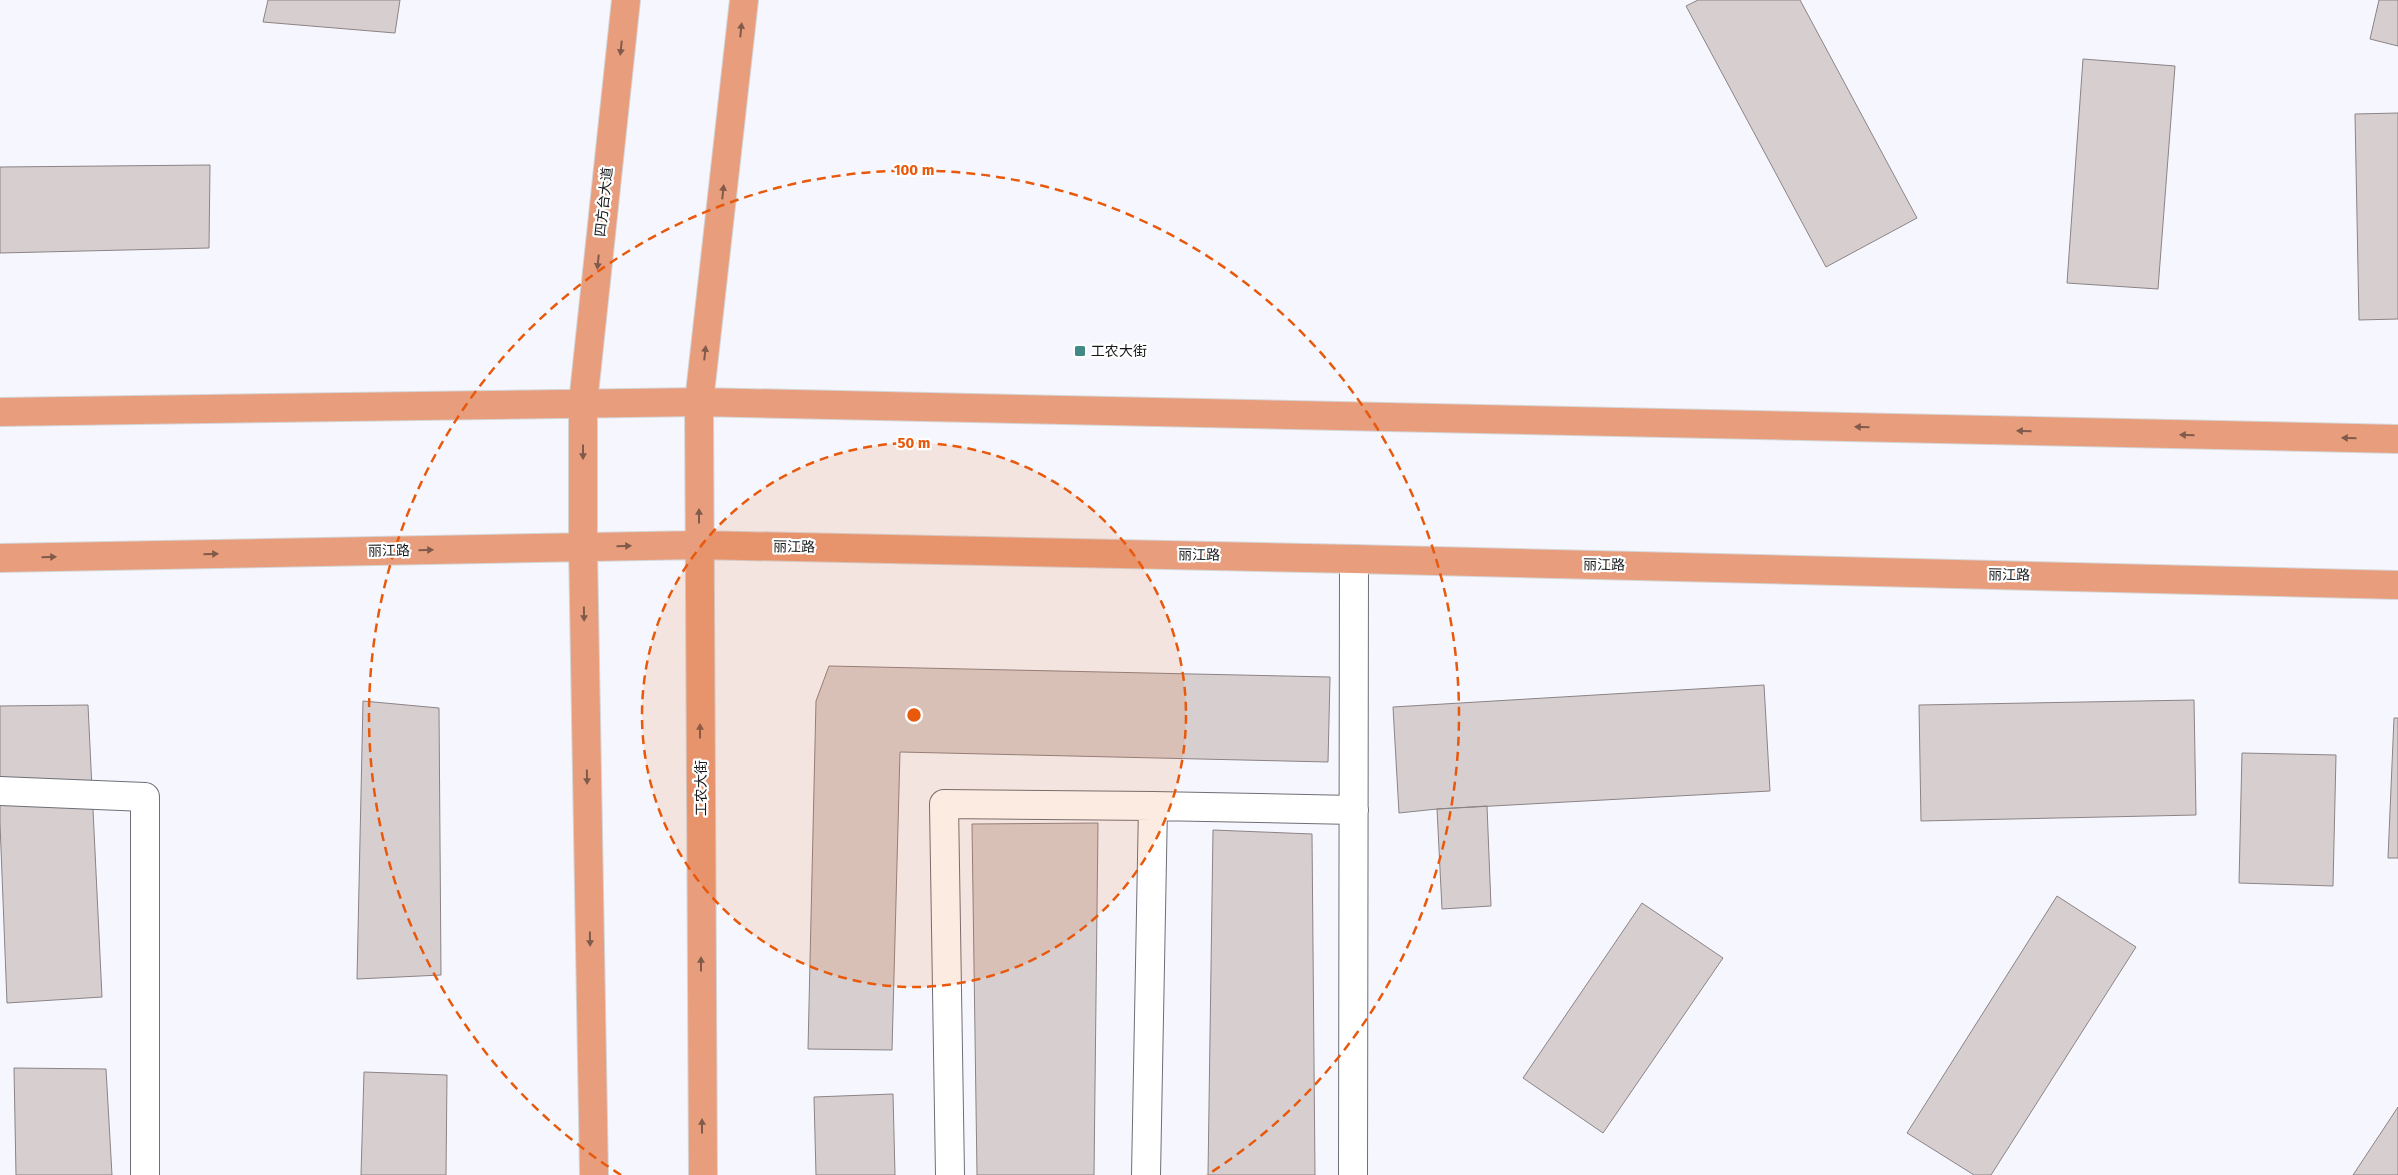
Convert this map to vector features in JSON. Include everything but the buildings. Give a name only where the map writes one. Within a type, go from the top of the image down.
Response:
[{"type":"main road","name":"四方台大道","points":[[583,403],[626,0]]},
{"type":"main road","points":[[699,402],[744,0]]},
{"type":"main road","points":[[0,412],[699,402],[2398,439]]},
{"type":"main road","name":"工农大街","points":[[699,402],[702,1175]]},
{"type":"main road","points":[[583,403],[583,547],[594,1175]]},
{"type":"main road","name":"丽江路","points":[[0,558],[699,546],[1354,558],[2398,585]]},
{"type":"street","points":[[1354,558],[1354,1175]]},
{"type":"street","points":[[0,791],[145,797],[145,1175]]},
{"type":"street","points":[[950,1175],[944,804],[1354,810]]},
{"type":"street","points":[[1146,1175],[1153,806]]},
{"type":"place","name":"工农大街","points":[[1080,351]]}]
